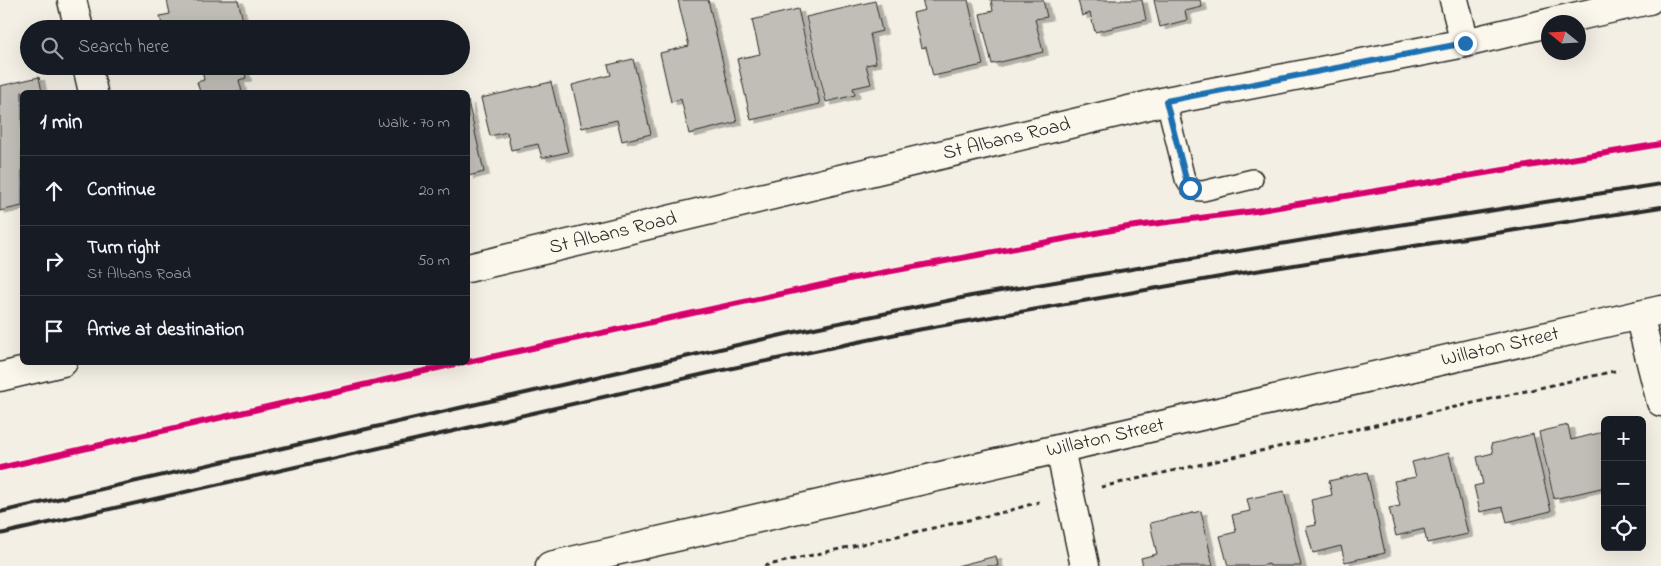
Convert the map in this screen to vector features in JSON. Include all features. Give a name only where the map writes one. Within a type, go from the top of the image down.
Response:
[{"type":"street","points":[[72,0],[77,20]]},
{"type":"street","points":[[1454,0],[1465,43]]},
{"type":"street","name":"St Albans Road","points":[[1584,15],[1649,0]]},
{"type":"street","name":"St Albans Road","points":[[470,268],[1166,101],[1465,43],[1541,25]]},
{"type":"street","points":[[89,75],[93,90]]},
{"type":"street","points":[[1650,313],[1652,363],[1661,402]]},
{"type":"street","name":"Willaton Street","points":[[550,566],[1650,313]]},
{"type":"street","points":[[0,376],[50,365]]},
{"type":"street","points":[[1060,449],[1085,566]]},
{"type":"lane","points":[[1166,101],[1190,188],[1195,191],[1202,191],[1253,179]]},
{"type":"path","points":[[764,566],[1004,512],[1069,494],[1652,363]]},
{"type":"building","points":[[167,0],[238,0],[243,20],[161,20],[160,16],[170,14]]},
{"type":"building","points":[[678,0],[708,0],[737,122],[689,134],[681,99],[671,102],[660,53],[689,46]]},
{"type":"building","points":[[922,0],[968,0],[983,65],[933,76],[926,47],[921,48],[913,13],[925,10]]},
{"type":"building","points":[[991,0],[1043,0],[1047,17],[1035,19],[1043,52],[992,64],[980,14],[993,11]]},
{"type":"building","points":[[1078,0],[1142,0],[1146,20],[1095,32],[1090,13],[1082,16]]},
{"type":"building","points":[[1154,0],[1200,0],[1202,7],[1185,11],[1187,20],[1160,27]]},
{"type":"building","points":[[875,1],[882,31],[870,34],[876,63],[866,65],[871,84],[853,88],[855,95],[826,102],[806,17]]},
{"type":"building","points":[[798,9],[820,104],[751,120],[737,59],[760,54],[752,20]]},
{"type":"building","points":[[633,59],[651,134],[622,141],[617,120],[582,128],[572,85],[611,75],[608,65]]},
{"type":"building","points":[[203,75],[245,75],[246,78],[239,80],[242,90],[199,90],[197,82],[204,80]]},
{"type":"building","points":[[39,77],[42,90],[20,90],[20,206],[0,211],[0,86]]},
{"type":"building","points":[[551,82],[568,152],[542,158],[538,144],[511,150],[507,132],[490,136],[481,98]]},
{"type":"building","points":[[470,110],[484,172],[470,176]]},
{"type":"building","points":[[1568,425],[1571,440],[1601,432],[1601,488],[1554,499],[1539,432]]},
{"type":"building","points":[[1533,434],[1551,511],[1507,522],[1503,507],[1480,512],[1474,486],[1483,484],[1477,457],[1493,453],[1491,444]]},
{"type":"building","points":[[1449,453],[1468,534],[1427,543],[1424,529],[1396,536],[1389,508],[1400,506],[1394,481],[1416,477],[1412,462]]},
{"type":"building","points":[[1367,472],[1385,553],[1345,562],[1341,546],[1313,553],[1306,527],[1316,525],[1311,500],[1332,495],[1329,481]]},
{"type":"building","points":[[1284,491],[1301,566],[1270,566],[1269,564],[1260,566],[1228,566],[1220,536],[1236,532],[1232,515],[1250,511],[1247,499]]},
{"type":"building","points":[[1201,511],[1213,566],[1143,566],[1141,558],[1157,554],[1150,523]]},
{"type":"building","points":[[996,556],[998,566],[957,566]]},
{"type":"railway","points":[[0,512],[795,332],[971,296],[1328,236],[1661,184]]},
{"type":"railway","points":[[0,534],[709,373],[911,331],[1243,273],[1661,207]]},
{"type":"cycle path","points":[[470,362],[854,278],[1128,227],[1255,211],[1661,144]]},
{"type":"cycle path","points":[[0,468],[451,365]]},
{"type":"route","points":[[1190,188],[1166,101],[1465,43]]}]
